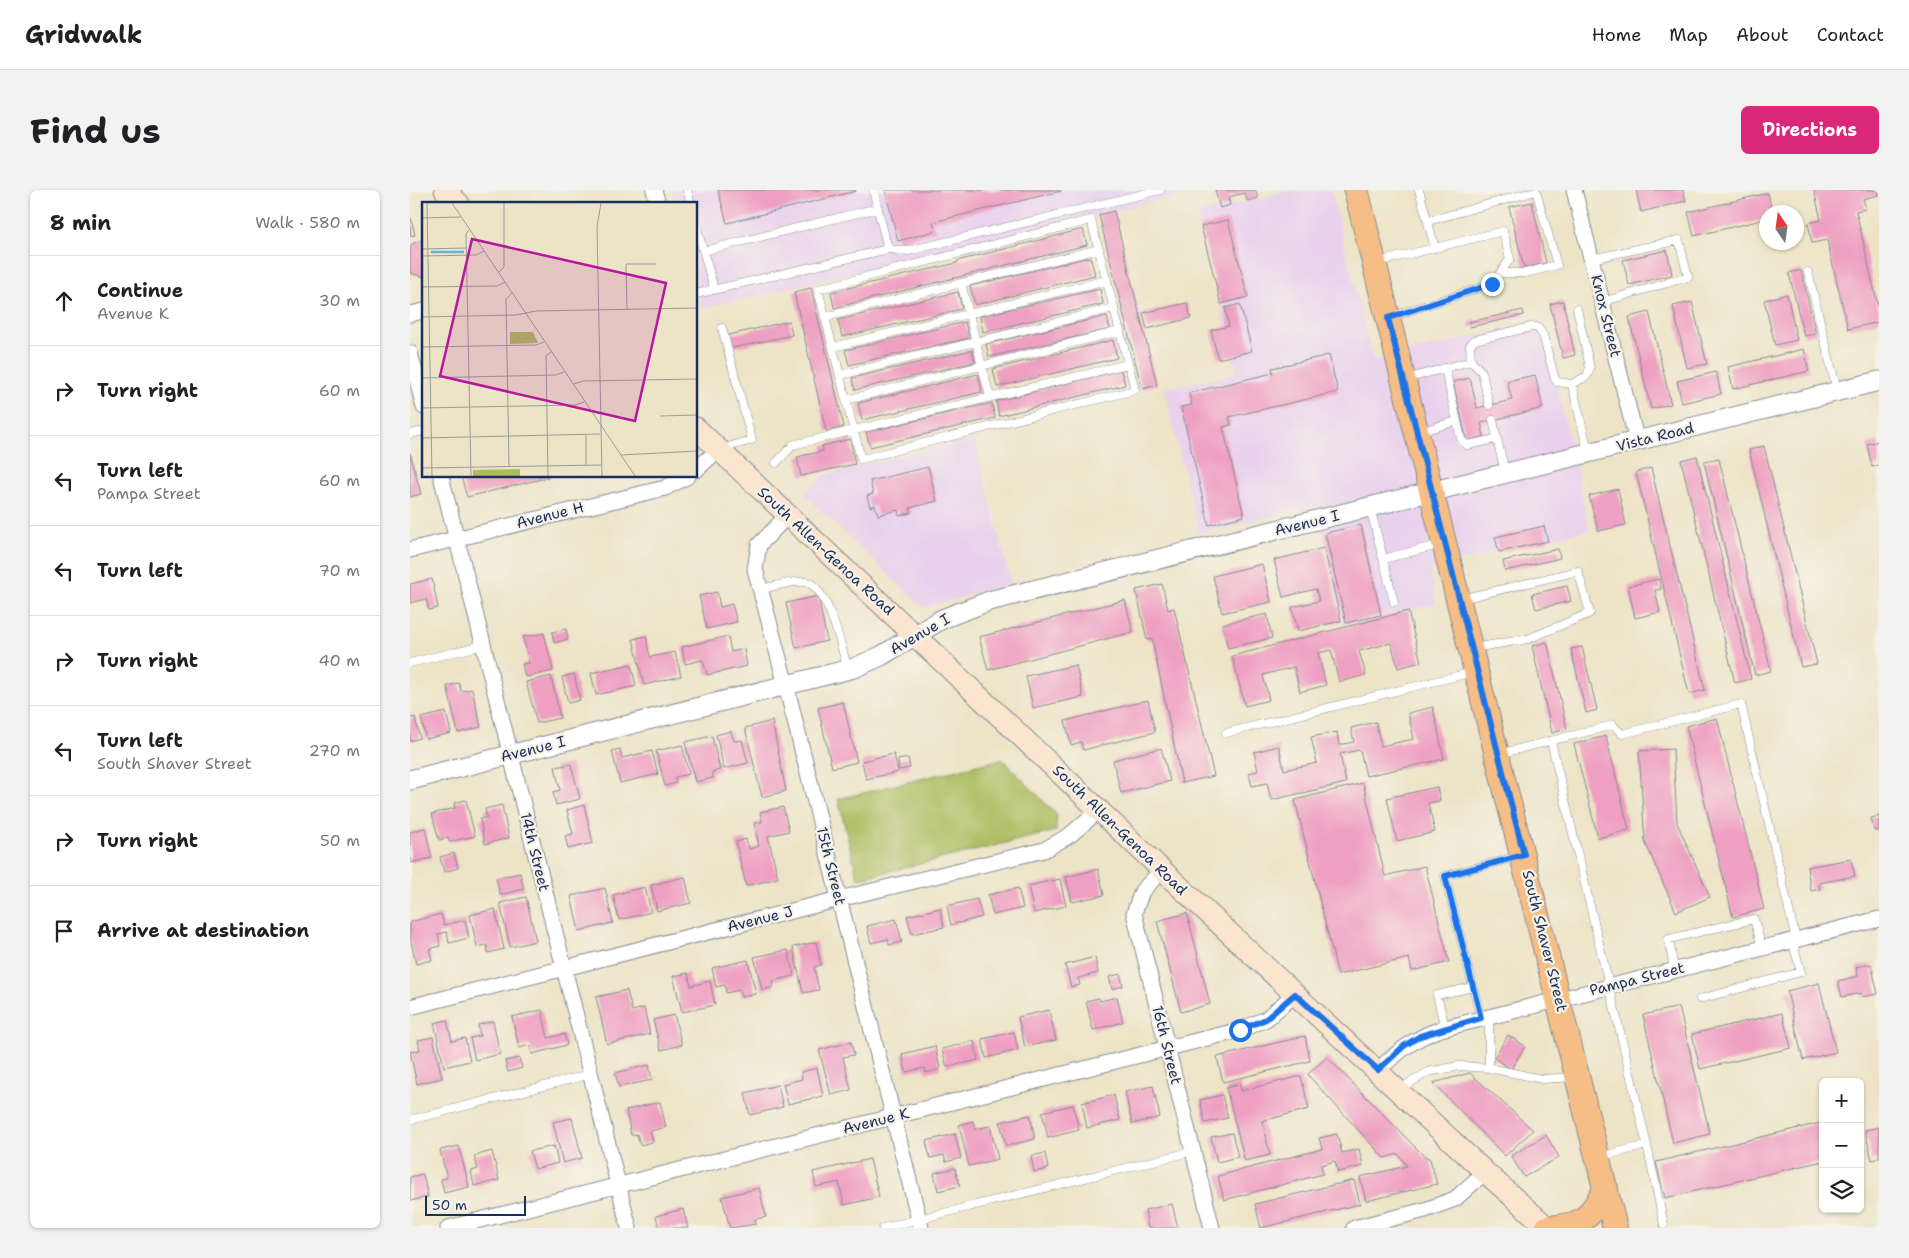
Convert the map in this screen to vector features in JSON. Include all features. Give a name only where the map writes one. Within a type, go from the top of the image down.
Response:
[{"type":"main road","points":[[445,190],[457,202]]},
{"type":"main road","name":"South Shaver Street","points":[[1356,190],[1560,998],[1616,1228]]},
{"type":"main road","name":"South Allen-Genoa Road","points":[[698,430],[1162,870],[1485,1172],[1548,1228]]},
{"type":"main road","points":[[1548,1228],[1570,1226],[1582,1222],[1606,1189]]},
{"type":"street","name":"Knox Street","points":[[1574,190],[1637,442]]},
{"type":"street","points":[[410,353],[422,399]]},
{"type":"street","name":"Vista Road","points":[[1431,492],[1879,380]]},
{"type":"street","points":[[698,468],[719,449]]},
{"type":"street","name":"14th Street","points":[[442,478],[629,1228]]},
{"type":"street","name":"Avenue H","points":[[410,550],[665,488],[684,478]]},
{"type":"street","name":"Avenue I","points":[[410,780],[848,670],[881,656],[914,634],[942,619],[989,601],[1431,492]]},
{"type":"street","name":"15th Street","points":[[788,515],[759,545],[754,569],[786,686],[920,1224]]},
{"type":"street","name":"Avenue J","points":[[410,1007],[839,899],[1044,850],[1070,835],[1099,810]]},
{"type":"street","name":"16th Street","points":[[1162,870],[1142,891],[1134,913],[1212,1228]]},
{"type":"street","name":"Pampa Street","points":[[1378,1070],[1404,1046],[1420,1036],[1445,1028],[1610,985],[1879,919]]},
{"type":"street","name":"Avenue K","points":[[448,1228],[1240,1030],[1266,1019],[1295,994]]},
{"type":"street","points":[[1354,1228],[1425,1210],[1455,1199],[1485,1172]]},
{"type":"lane","points":[[873,190],[888,249]]},
{"type":"lane","points":[[698,293],[888,249],[908,250],[1160,190]]},
{"type":"lane","points":[[1419,190],[1435,248]]},
{"type":"lane","points":[[1428,221],[1536,191],[1557,266],[1525,273],[1500,273]]},
{"type":"lane","points":[[703,251],[878,208]]},
{"type":"lane","points":[[1092,220],[1107,280],[1135,390],[861,459],[818,289],[1092,220]]},
{"type":"lane","points":[[1374,262],[1503,231],[1510,259],[1492,284],[1388,318]]},
{"type":"lane","points":[[698,232],[714,289]]},
{"type":"lane","points":[[1591,259],[1679,240],[1688,277],[1602,302]]},
{"type":"lane","points":[[825,317],[1099,249]]},
{"type":"lane","points":[[1808,272],[1837,391]]},
{"type":"lane","points":[[833,347],[1107,280]]},
{"type":"lane","points":[[961,283],[990,397]]},
{"type":"lane","points":[[840,375],[1114,308]]},
{"type":"lane","points":[[1489,405],[1482,372],[1471,361],[1470,345],[1474,340],[1537,327],[1544,335],[1555,379],[1557,382],[1572,384],[1587,376],[1590,368],[1577,309]]},
{"type":"lane","points":[[719,449],[752,440],[722,328]]},
{"type":"lane","points":[[846,400],[1120,331]]},
{"type":"lane","points":[[1403,380],[1471,361]]},
{"type":"lane","points":[[776,463],[793,445],[1128,364]]},
{"type":"lane","points":[[1445,368],[1461,439],[1467,445],[1497,439]]},
{"type":"lane","points":[[1572,384],[1589,453]]},
{"type":"lane","points":[[1493,420],[1506,474]]},
{"type":"lane","points":[[1417,433],[1457,421]]},
{"type":"lane","points":[[1370,507],[1394,602]]},
{"type":"lane","points":[[1383,559],[1444,544]]},
{"type":"lane","points":[[1459,599],[1578,570],[1590,613],[1528,639],[1472,648]]},
{"type":"lane","points":[[760,589],[798,583],[813,585],[825,598],[848,670]]},
{"type":"lane","points":[[410,663],[483,645]]},
{"type":"lane","points":[[1226,733],[1477,671]]},
{"type":"lane","points":[[1498,754],[1613,725],[1622,734],[1741,704],[1801,972],[1700,999]]},
{"type":"lane","points":[[1551,741],[1610,985],[1664,1225]]},
{"type":"lane","points":[[1490,1068],[1485,1017],[1473,987],[1445,876],[1524,855]]},
{"type":"lane","points":[[1674,970],[1669,939],[1754,919],[1762,948]]},
{"type":"lane","points":[[1445,1028],[1437,995],[1473,987]]},
{"type":"lane","points":[[1398,1090],[1428,1072],[1459,1066],[1490,1068],[1542,1079],[1579,1076]]},
{"type":"lane","points":[[410,1120],[590,1074]]},
{"type":"lane","points":[[1599,1157],[1647,1145]]},
{"type":"lane","points":[[883,1228],[920,1224],[1194,1151]]},
{"type":"shaded area","points":[[672,190],[1203,190],[700,309],[698,300],[698,202],[675,202]]},
{"type":"shaded area","points":[[1293,190],[1331,190],[1373,361],[1542,320],[1590,529],[1429,569],[1436,604],[1343,625],[1317,506],[1199,533],[1164,389],[1237,373],[1198,214]]},
{"type":"shaded area","points":[[974,438],[1011,583],[924,608],[804,494],[824,475]]},
{"type":"green space","points":[[1002,759],[1057,815],[1056,831],[858,879],[838,799]]},
{"type":"building","points":[[718,190],[856,190],[856,191],[727,223]]},
{"type":"building","points":[[885,190],[1061,191],[933,222],[935,231],[898,241]]},
{"type":"building","points":[[1215,190],[1255,190],[1258,198],[1247,201],[1245,193],[1228,197],[1230,205],[1220,208]]},
{"type":"building","points":[[1636,190],[1683,190],[1686,201],[1641,212]]},
{"type":"building","points":[[1814,190],[1879,190],[1879,195],[1863,199],[1866,209],[1856,211],[1879,310],[1879,322],[1848,329],[1827,240],[1812,243],[1808,223],[1821,220]]},
{"type":"building","points":[[1768,193],[1771,205],[1759,205],[1759,221],[1694,236],[1688,212]]},
{"type":"building","points":[[1532,202],[1546,263],[1524,268],[1509,207]]},
{"type":"building","points":[[1114,211],[1157,385],[1142,389],[1099,215]]},
{"type":"building","points":[[410,219],[415,235],[410,236]]},
{"type":"building","points":[[1228,220],[1248,297],[1221,304],[1201,226]]},
{"type":"building","points":[[1083,229],[1087,245],[834,308],[831,292],[957,263],[957,261]]},
{"type":"building","points":[[418,241],[422,241],[422,276],[410,273],[410,246]]},
{"type":"building","points":[[1667,250],[1672,275],[1629,285],[1623,260]]},
{"type":"building","points":[[1090,257],[1095,275],[975,305],[970,286]]},
{"type":"building","points":[[1801,270],[1816,334],[1804,336],[1789,273]]},
{"type":"building","points":[[811,288],[844,427],[826,431],[794,292]]},
{"type":"building","points":[[1100,289],[1103,304],[983,332],[980,316]]},
{"type":"building","points":[[958,292],[962,309],[842,337],[838,320]]},
{"type":"building","points":[[1787,294],[1797,340],[1775,345],[1764,300]]},
{"type":"building","points":[[1563,301],[1575,355],[1563,358],[1550,304]]},
{"type":"building","points":[[1692,302],[1707,364],[1687,368],[1673,306]]},
{"type":"building","points":[[1187,303],[1191,318],[1147,329],[1143,313]]},
{"type":"building","points":[[1240,304],[1252,351],[1218,359],[1211,330],[1229,326],[1225,308]]},
{"type":"building","points":[[1523,310],[1524,315],[1470,327],[1469,322]]},
{"type":"building","points":[[1649,312],[1671,404],[1651,409],[1629,317]]},
{"type":"building","points":[[1107,316],[1110,329],[989,357],[986,344]]},
{"type":"building","points":[[789,321],[792,335],[728,349],[725,336]]},
{"type":"building","points":[[965,322],[969,338],[849,365],[845,350]]},
{"type":"building","points":[[1113,340],[1117,358],[997,387],[993,369]]},
{"type":"building","points":[[1804,349],[1809,371],[1733,389],[1728,367]]},
{"type":"building","points":[[972,350],[975,362],[855,390],[852,378]]},
{"type":"building","points":[[1329,355],[1338,392],[1229,417],[1231,425],[1223,427],[1244,516],[1209,525],[1181,407],[1192,405],[1189,393],[1273,373],[1272,368]]},
{"type":"building","points":[[1121,370],[1125,385],[999,416],[996,401]]},
{"type":"building","points":[[1716,372],[1721,394],[1682,403],[1677,381]]},
{"type":"building","points":[[978,374],[982,392],[862,420],[858,403]]},
{"type":"building","points":[[1535,375],[1543,408],[1481,423],[1484,437],[1467,441],[1453,382],[1470,378],[1477,408],[1512,400],[1507,381]]},
{"type":"building","points":[[992,403],[995,418],[870,447],[866,432]]},
{"type":"building","points":[[850,439],[855,464],[801,476],[797,457],[823,451],[822,446]]},
{"type":"building","points":[[1879,441],[1879,465],[1872,467],[1867,444]]},
{"type":"building","points":[[1764,446],[1817,664],[1801,667],[1749,450]]},
{"type":"building","points":[[410,453],[421,494],[410,497]]},
{"type":"building","points":[[1697,456],[1751,679],[1735,683],[1681,460]]},
{"type":"building","points":[[1719,459],[1771,671],[1755,675],[1704,462]]},
{"type":"building","points":[[928,467],[937,501],[910,508],[911,513],[899,516],[898,510],[878,515],[875,505],[870,507],[867,496],[873,494],[870,481]]},
{"type":"building","points":[[1651,468],[1705,690],[1689,694],[1636,472]]},
{"type":"building","points":[[462,478],[546,478],[467,497]]},
{"type":"building","points":[[1618,489],[1626,525],[1598,531],[1589,496]]},
{"type":"building","points":[[1361,525],[1381,615],[1346,623],[1325,533]]},
{"type":"building","points":[[1544,526],[1548,541],[1499,552],[1495,537]]},
{"type":"building","points":[[1324,548],[1341,621],[1298,631],[1292,607],[1319,601],[1316,589],[1283,597],[1274,560]]},
{"type":"building","points":[[1558,549],[1560,558],[1505,571],[1503,561]]},
{"type":"building","points":[[1262,564],[1271,602],[1222,613],[1213,576]]},
{"type":"building","points":[[432,579],[438,608],[429,610],[426,599],[410,603],[410,584]]},
{"type":"building","points":[[1659,579],[1661,589],[1655,590],[1660,612],[1635,618],[1628,586]]},
{"type":"building","points":[[1162,584],[1168,610],[1174,608],[1214,776],[1182,783],[1152,639],[1147,640],[1136,590]]},
{"type":"building","points":[[1567,586],[1571,601],[1536,609],[1532,594]]},
{"type":"building","points":[[717,592],[720,607],[732,604],[737,622],[707,629],[699,596]]},
{"type":"building","points":[[818,596],[827,641],[796,648],[786,603]]},
{"type":"building","points":[[1125,600],[1133,632],[988,670],[979,637]]},
{"type":"building","points":[[1408,611],[1421,662],[1398,668],[1391,643],[1359,651],[1366,675],[1339,682],[1331,650],[1318,653],[1326,685],[1300,692],[1294,667],[1263,675],[1269,700],[1245,706],[1232,656]]},
{"type":"building","points":[[1267,614],[1272,638],[1228,648],[1222,624]]},
{"type":"building","points":[[566,629],[568,639],[554,643],[552,632]]},
{"type":"building","points":[[544,633],[553,671],[525,677],[522,664],[529,663],[523,637]]},
{"type":"building","points":[[646,636],[650,657],[675,652],[681,676],[644,685],[633,639]]},
{"type":"building","points":[[728,636],[731,652],[744,649],[747,666],[707,675],[703,660],[685,664],[682,647]]},
{"type":"building","points":[[1547,642],[1567,729],[1552,733],[1532,646]]},
{"type":"building","points":[[1582,647],[1597,710],[1586,713],[1571,649]]},
{"type":"building","points":[[631,664],[636,686],[596,695],[591,673]]},
{"type":"building","points":[[1076,665],[1083,697],[1033,708],[1026,676]]},
{"type":"building","points":[[574,674],[580,700],[568,703],[562,677]]},
{"type":"building","points":[[551,676],[560,718],[537,723],[526,682]]},
{"type":"building","points":[[459,683],[461,691],[472,689],[481,727],[458,733],[447,686]]},
{"type":"building","points":[[1148,700],[1155,732],[1083,750],[1081,742],[1071,745],[1065,721]]},
{"type":"building","points":[[843,702],[857,762],[832,768],[818,708]]},
{"type":"building","points":[[1433,707],[1444,759],[1366,776],[1360,750],[1340,754],[1346,783],[1271,800],[1267,783],[1252,786],[1249,773],[1258,771],[1254,752],[1279,746],[1284,770],[1317,763],[1311,737],[1337,732],[1339,745],[1354,742],[1351,728],[1376,722],[1381,746],[1414,739],[1408,713]]},
{"type":"building","points":[[446,712],[451,733],[426,739],[421,718]]},
{"type":"building","points":[[415,717],[420,738],[410,741],[410,718]]},
{"type":"building","points":[[1717,718],[1764,909],[1733,917],[1686,726]]},
{"type":"building","points":[[772,721],[786,791],[762,797],[745,728]]},
{"type":"building","points":[[731,731],[734,741],[742,740],[748,763],[724,769],[716,735]]},
{"type":"building","points":[[712,736],[720,770],[712,772],[713,778],[695,782],[685,742]]},
{"type":"building","points":[[1606,736],[1629,830],[1598,838],[1574,744]]},
{"type":"building","points":[[682,745],[689,774],[675,777],[676,783],[665,786],[656,751]]},
{"type":"building","points":[[1161,748],[1170,781],[1121,793],[1113,760]]},
{"type":"building","points":[[620,749],[622,758],[652,751],[658,774],[620,783],[612,751]]},
{"type":"building","points":[[1673,749],[1677,823],[1710,897],[1676,912],[1645,842],[1639,751]]},
{"type":"building","points":[[894,754],[898,772],[866,779],[862,761]]},
{"type":"building","points":[[908,758],[910,768],[899,770],[898,760]]},
{"type":"building","points":[[571,764],[580,799],[556,805],[553,792],[560,790],[555,767]]},
{"type":"building","points":[[1363,783],[1385,876],[1425,866],[1449,962],[1412,971],[1409,958],[1338,975],[1295,800]]},
{"type":"building","points":[[1437,787],[1440,801],[1428,803],[1435,832],[1397,841],[1387,798]]},
{"type":"building","points":[[466,800],[475,836],[449,842],[448,837],[439,840],[432,814],[455,808],[454,803]]},
{"type":"building","points":[[502,805],[509,838],[485,844],[480,819],[487,817],[485,809]]},
{"type":"building","points":[[584,805],[593,843],[568,849],[565,836],[573,834],[567,810]]},
{"type":"building","points":[[783,807],[789,831],[768,836],[778,878],[746,886],[736,842],[746,839],[749,849],[759,846],[754,823],[762,822],[760,812]]},
{"type":"building","points":[[1879,816],[1879,830],[1874,831],[1871,818]]},
{"type":"building","points":[[425,828],[432,858],[410,863],[410,832]]},
{"type":"building","points":[[454,853],[458,868],[444,872],[440,857]]},
{"type":"building","points":[[1851,859],[1855,876],[1819,883],[1820,889],[1811,891],[1807,867]]},
{"type":"building","points":[[1098,869],[1104,895],[1072,902],[1066,877]]},
{"type":"building","points":[[520,873],[524,889],[500,895],[496,878]]},
{"type":"building","points":[[685,877],[691,903],[657,911],[651,885]]},
{"type":"building","points":[[1060,879],[1066,906],[1034,913],[1028,886]]},
{"type":"building","points":[[645,887],[651,912],[619,920],[613,895]]},
{"type":"building","points":[[605,888],[613,923],[579,931],[571,896]]},
{"type":"building","points":[[1018,888],[1023,908],[993,915],[988,895]]},
{"type":"building","points":[[526,897],[536,941],[510,947],[500,903]]},
{"type":"building","points":[[977,899],[982,917],[951,925],[947,906]]},
{"type":"building","points":[[940,908],[944,927],[912,934],[907,916]]},
{"type":"building","points":[[495,909],[504,949],[488,953],[487,945],[477,947],[470,915]]},
{"type":"building","points":[[1187,913],[1210,1004],[1181,1012],[1157,921]]},
{"type":"building","points":[[441,914],[444,925],[465,920],[469,938],[449,943],[447,932],[438,934],[440,946],[429,949],[432,960],[416,964],[410,937],[410,922]]},
{"type":"building","points":[[896,919],[902,942],[889,945],[888,939],[871,943],[867,926]]},
{"type":"building","points":[[816,942],[821,965],[814,967],[819,990],[803,993],[793,947]]},
{"type":"building","points":[[788,950],[794,976],[773,981],[774,987],[762,990],[754,957]]},
{"type":"building","points":[[1095,957],[1098,973],[1078,978],[1080,985],[1071,987],[1065,965]]},
{"type":"building","points":[[748,960],[756,994],[741,997],[740,990],[726,993],[725,985],[716,987],[712,968]]},
{"type":"building","points":[[1871,964],[1878,994],[1862,997],[1861,993],[1842,997],[1838,981],[1858,976],[1856,967]]},
{"type":"building","points":[[688,973],[691,986],[710,981],[715,1005],[682,1012],[673,976]]},
{"type":"building","points":[[1120,974],[1123,986],[1112,989],[1109,977]]},
{"type":"building","points":[[1819,983],[1836,1052],[1803,1060],[1787,991]]},
{"type":"building","points":[[627,990],[632,1011],[644,1008],[650,1034],[607,1044],[596,997]]},
{"type":"building","points":[[1117,997],[1123,1022],[1093,1030],[1086,1001],[1099,998],[1100,1001]]},
{"type":"building","points":[[1679,1007],[1710,1134],[1673,1143],[1643,1015]]},
{"type":"building","points":[[542,1010],[548,1038],[564,1034],[567,1045],[532,1054],[530,1045],[519,1048],[512,1017]]},
{"type":"building","points":[[1049,1010],[1056,1040],[1025,1047],[1018,1017]]},
{"type":"building","points":[[1782,1013],[1791,1048],[1700,1069],[1692,1034]]},
{"type":"building","points":[[674,1015],[682,1045],[661,1050],[653,1020]]},
{"type":"building","points":[[447,1020],[452,1041],[465,1038],[470,1061],[444,1067],[434,1023]]},
{"type":"building","points":[[493,1021],[500,1054],[475,1060],[470,1038],[480,1036],[478,1025]]},
{"type":"building","points":[[1014,1032],[1018,1050],[986,1058],[982,1039]]},
{"type":"building","points":[[1508,1035],[1525,1046],[1511,1069],[1494,1058]]},
{"type":"building","points":[[1305,1036],[1310,1061],[1223,1082],[1217,1057]]},
{"type":"building","points":[[433,1037],[442,1078],[417,1084],[410,1052],[420,1050],[418,1040]]},
{"type":"building","points":[[974,1041],[978,1060],[947,1067],[942,1049]]},
{"type":"building","points":[[851,1042],[854,1055],[843,1057],[851,1090],[831,1095],[819,1050]]},
{"type":"building","points":[[935,1046],[940,1069],[926,1073],[925,1068],[906,1072],[902,1054]]},
{"type":"building","points":[[1327,1057],[1423,1155],[1430,1159],[1437,1184],[1366,1201],[1360,1177],[1407,1166],[1398,1154],[1384,1158],[1309,1076],[1308,1074]]},
{"type":"building","points":[[519,1058],[522,1068],[508,1072],[505,1061]]},
{"type":"building","points":[[649,1065],[652,1080],[619,1087],[615,1073]]},
{"type":"building","points":[[817,1068],[823,1096],[788,1104],[783,1084],[802,1079],[801,1072]]},
{"type":"building","points":[[1470,1073],[1533,1130],[1505,1156],[1433,1083]]},
{"type":"building","points":[[1301,1076],[1309,1109],[1262,1121],[1270,1155],[1245,1161],[1226,1088],[1240,1084],[1241,1091]]},
{"type":"building","points":[[778,1085],[783,1107],[750,1115],[745,1093]]},
{"type":"building","points":[[1153,1086],[1160,1117],[1132,1124],[1125,1092]]},
{"type":"building","points":[[1114,1095],[1120,1120],[1087,1128],[1082,1103]]},
{"type":"building","points":[[1222,1095],[1228,1118],[1205,1123],[1200,1100]]},
{"type":"building","points":[[660,1102],[666,1127],[650,1131],[653,1142],[640,1145],[637,1134],[631,1135],[626,1110]]},
{"type":"building","points":[[1073,1105],[1079,1130],[1048,1138],[1042,1112]]},
{"type":"building","points":[[1030,1115],[1035,1139],[1006,1146],[1000,1122]]},
{"type":"building","points":[[572,1118],[582,1158],[563,1163],[553,1122]]},
{"type":"building","points":[[973,1121],[975,1129],[990,1126],[998,1159],[969,1166],[959,1125]]},
{"type":"building","points":[[1819,1123],[1819,1162],[1665,1198],[1656,1162]]},
{"type":"building","points":[[1879,1127],[1879,1158],[1872,1160],[1865,1130]]},
{"type":"building","points":[[1232,1133],[1238,1157],[1217,1162],[1211,1137]]},
{"type":"building","points":[[955,1134],[961,1158],[946,1162],[944,1155],[930,1158],[926,1141]]},
{"type":"building","points":[[1337,1134],[1342,1153],[1359,1149],[1363,1166],[1338,1172],[1335,1161],[1321,1165],[1323,1174],[1224,1200],[1218,1176],[1322,1149],[1319,1138]]},
{"type":"building","points":[[1546,1135],[1559,1157],[1524,1177],[1511,1156]]},
{"type":"building","points":[[459,1146],[469,1187],[444,1193],[441,1179],[447,1178],[440,1150]]},
{"type":"building","points":[[554,1146],[558,1163],[535,1169],[530,1151]]},
{"type":"building","points":[[492,1151],[499,1180],[474,1186],[471,1171],[478,1169],[474,1156]]},
{"type":"building","points":[[1045,1153],[1048,1169],[1034,1172],[1031,1156]]},
{"type":"building","points":[[870,1159],[879,1197],[844,1205],[839,1182],[816,1187],[813,1172]]},
{"type":"building","points":[[955,1168],[960,1186],[938,1191],[934,1173]]},
{"type":"building","points":[[423,1174],[428,1197],[410,1201],[410,1177]]},
{"type":"building","points":[[1354,1180],[1360,1204],[1261,1228],[1255,1204]]},
{"type":"building","points":[[759,1188],[766,1217],[755,1219],[756,1224],[730,1228],[722,1197]]},
{"type":"building","points":[[1172,1204],[1178,1228],[1148,1228],[1145,1210]]},
{"type":"building","points":[[683,1209],[688,1228],[659,1228],[656,1216]]},
{"type":"route","points":[[1240,1030],[1266,1019],[1295,994],[1378,1070],[1404,1046],[1420,1036],[1481,1018],[1445,876],[1524,855],[1388,318],[1492,284]]}]
